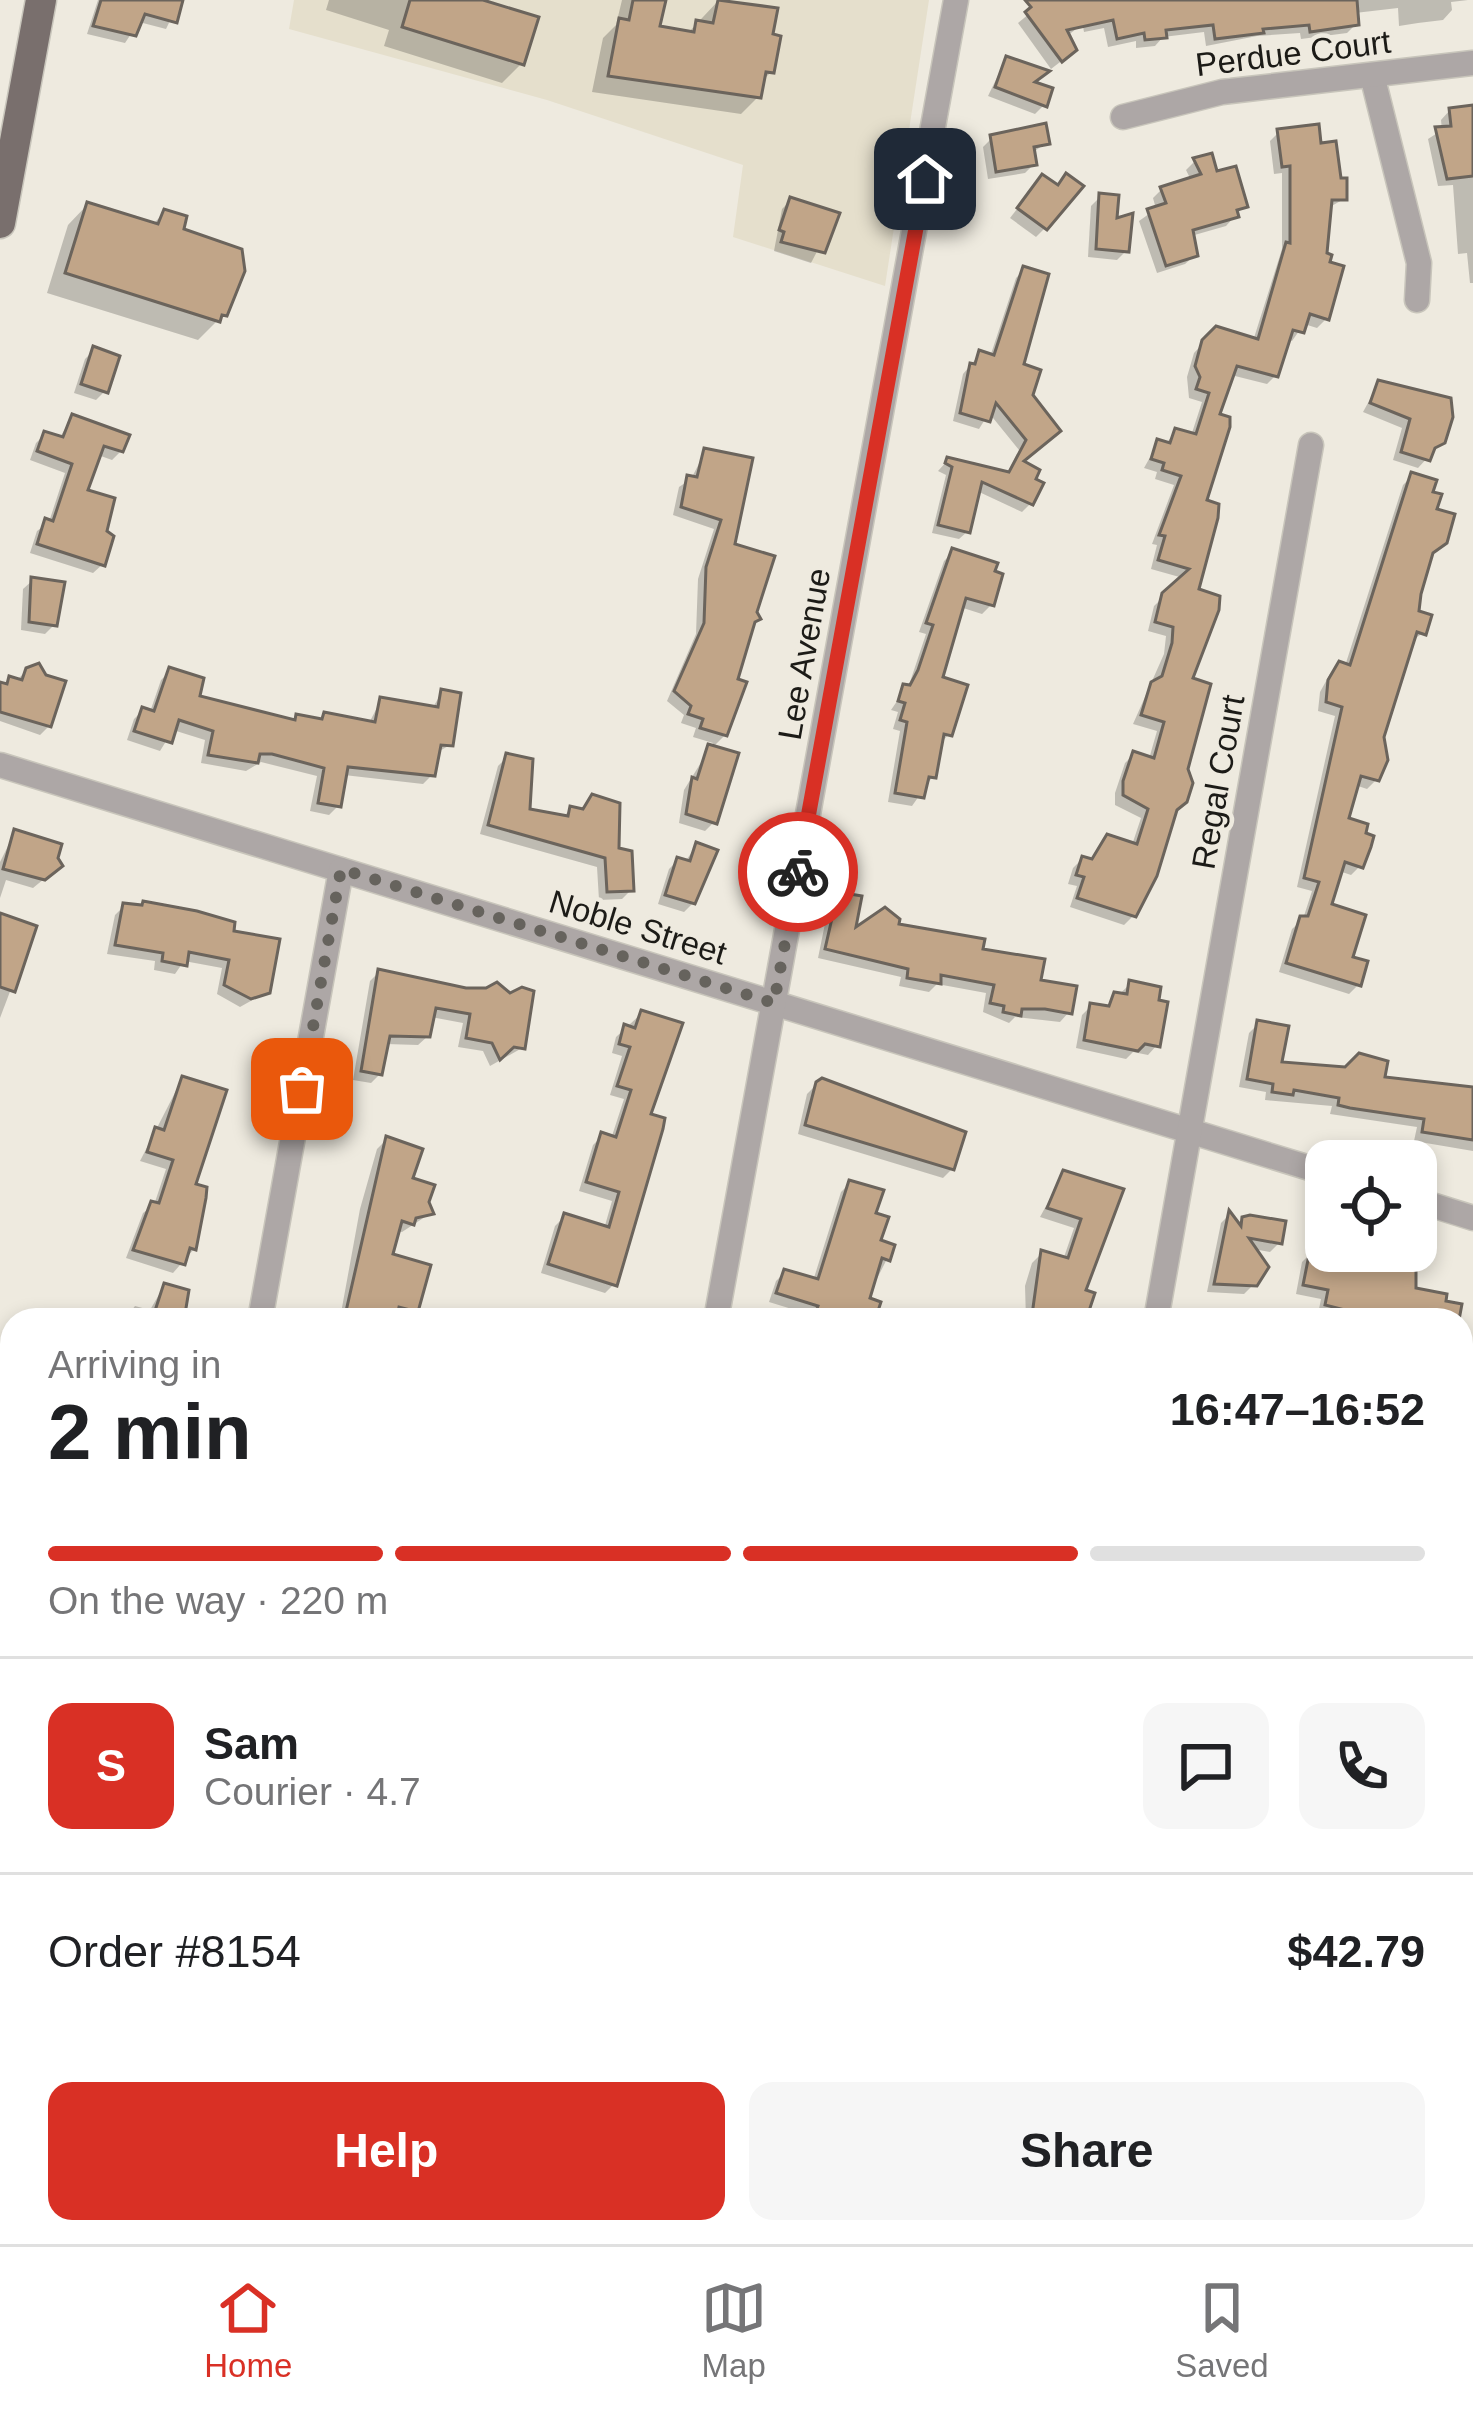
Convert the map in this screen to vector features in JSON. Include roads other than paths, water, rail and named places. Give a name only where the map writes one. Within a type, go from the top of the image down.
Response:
[{"type":"main road","points":[[0,223],[41,0]]},
{"type":"street","name":"Lee Avenue","points":[[718,1308],[956,0]]},
{"type":"street","name":"Perdue Court","points":[[1123,117],[1222,92],[1473,64]]},
{"type":"street","points":[[1372,75],[1419,263],[1417,300]]},
{"type":"street","name":"Regal Court","points":[[1158,1308],[1311,445]]},
{"type":"street","name":"Noble Street","points":[[0,765],[1305,1166]]},
{"type":"street","points":[[262,1308],[341,869]]},
{"type":"street","points":[[1437,1207],[1473,1218]]}]
